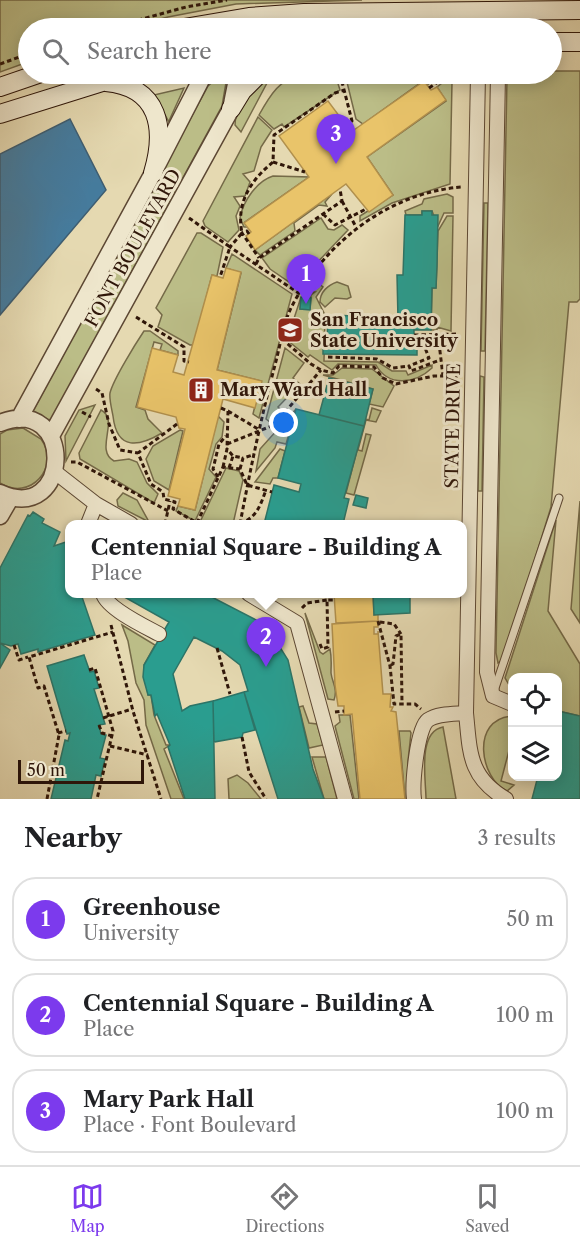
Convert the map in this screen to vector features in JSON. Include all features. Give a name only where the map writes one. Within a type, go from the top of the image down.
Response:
[{"type":"main road","points":[[515,18],[580,10]]},
{"type":"main road","points":[[271,18],[304,13],[429,18]]},
{"type":"main road","points":[[562,42],[580,42]]},
{"type":"main road","points":[[0,87],[18,81]]},
{"type":"main road","points":[[0,114],[92,84]]},
{"type":"main road","points":[[112,84],[132,87],[152,107],[160,134],[153,172]]},
{"type":"main road","points":[[231,109],[242,91],[249,84]]},
{"type":"street","name":"FONT BOULEVARD","points":[[19,419],[199,84]]},
{"type":"street","name":"FONT BOULEVARD","points":[[51,436],[231,109],[236,84]]},
{"type":"street","name":"STATE DRIVE","points":[[478,84],[466,713],[471,762],[484,784],[506,799]]},
{"type":"street","points":[[498,84],[487,653],[493,696],[508,702]]},
{"type":"street","points":[[0,423],[19,419],[37,424],[51,436],[57,450],[55,472],[48,484],[38,492],[25,497],[6,495],[0,516]]},
{"type":"street","points":[[55,472],[96,504],[122,520]]},
{"type":"street","points":[[90,520],[96,504]]},
{"type":"street","points":[[106,598],[124,614],[159,634]]},
{"type":"street","points":[[256,598],[297,623],[345,799]]},
{"type":"street","points":[[414,799],[419,738],[424,724],[431,718],[466,713]]},
{"type":"lane","points":[[493,696],[558,498]]},
{"type":"path","points":[[144,18],[176,9],[227,0]]},
{"type":"path","points":[[0,64],[18,58]]},
{"type":"path","points":[[343,84],[352,122],[341,131],[345,136]]},
{"type":"path","points":[[429,88],[435,84]]},
{"type":"path","points":[[259,258],[242,233],[240,209],[257,176],[273,162],[274,135],[335,93],[345,90]]},
{"type":"path","points":[[273,162],[305,172]]},
{"type":"path","points":[[241,520],[258,429],[290,309],[317,266],[356,228],[403,202],[454,188],[476,187]]},
{"type":"path","points":[[340,189],[342,201],[356,228]]},
{"type":"path","points":[[256,264],[259,258],[342,201]]},
{"type":"path","points":[[176,209],[300,294]]},
{"type":"path","points":[[323,214],[335,225],[366,209]]},
{"type":"path","points":[[219,277],[230,247],[242,233],[247,231],[249,234]]},
{"type":"path","points":[[122,308],[184,347],[184,361],[189,362]]},
{"type":"path","points":[[414,335],[473,333]]},
{"type":"path","points":[[328,357],[377,359],[393,368],[409,366],[429,358],[420,334]]},
{"type":"path","points":[[438,335],[443,376]]},
{"type":"path","points":[[282,339],[321,370],[333,373],[339,366],[374,367],[383,378],[396,384],[443,376],[472,376]]},
{"type":"path","points":[[409,366],[411,371],[440,360]]},
{"type":"path","points":[[226,444],[258,429],[274,425],[321,370]]},
{"type":"path","points":[[82,382],[102,393],[109,424],[120,450],[138,453],[177,423]]},
{"type":"path","points":[[221,408],[258,429]]},
{"type":"path","points":[[198,520],[223,467],[227,449],[228,411]]},
{"type":"path","points":[[218,477],[213,469],[219,444],[226,436]]},
{"type":"path","points":[[227,449],[233,456],[243,458],[253,455]]},
{"type":"path","points":[[138,453],[151,484],[163,492],[164,499],[175,502],[172,509],[175,512],[189,520]]},
{"type":"path","points":[[229,468],[233,456]]},
{"type":"path","points":[[243,458],[240,469],[247,484],[273,492]]},
{"type":"path","points":[[70,461],[77,462],[168,511]]},
{"type":"path","points":[[223,467],[240,469]]},
{"type":"path","points":[[250,520],[260,508],[266,490]]},
{"type":"path","points":[[166,520],[170,501]]},
{"type":"path","points":[[104,598],[132,709],[161,799]]},
{"type":"path","points":[[318,640],[322,649],[328,647],[327,600]]},
{"type":"path","points":[[284,615],[302,608],[307,603],[334,600]]},
{"type":"path","points":[[302,608],[307,611]]},
{"type":"path","points":[[402,704],[401,634],[394,624],[379,621],[390,666],[394,704],[402,704],[415,704],[431,718]]},
{"type":"path","points":[[14,645],[19,660],[113,632]]},
{"type":"path","points":[[390,666],[393,664],[396,636],[401,634]]},
{"type":"path","points":[[217,648],[230,694]]},
{"type":"path","points":[[28,657],[38,688],[44,686],[58,733],[47,799]]},
{"type":"path","points":[[89,670],[95,668],[109,716],[112,736],[98,797],[92,794]]},
{"type":"path","points":[[103,718],[132,709]]},
{"type":"path","points":[[99,725],[102,734],[112,736]]},
{"type":"path","points":[[58,733],[66,731]]},
{"type":"path","points":[[242,737],[249,772],[266,799]]},
{"type":"path","points":[[110,746],[148,755]]},
{"type":"path","points":[[96,777],[102,778]]},
{"type":"green space","points":[[0,0],[362,0],[236,4],[164,18],[18,18],[18,66],[0,72]]},
{"type":"green space","points":[[562,71],[580,71],[580,299],[577,302],[569,302],[551,507],[504,659],[498,663],[496,653],[507,84],[562,84]]},
{"type":"green space","points":[[226,84],[222,106],[49,420],[33,411],[208,86]]},
{"type":"green space","points":[[260,84],[266,84],[241,132],[235,125],[236,118],[246,99]]},
{"type":"green space","points":[[281,84],[338,84],[340,90],[284,127],[282,124],[274,129],[259,115]]},
{"type":"green space","points":[[347,84],[419,84],[363,124],[356,119]]},
{"type":"green space","points":[[441,84],[452,84],[450,184],[392,203],[360,221],[360,216],[393,195],[367,157],[446,101],[437,87]]},
{"type":"green space","points":[[184,88],[169,121],[169,122],[154,95]]},
{"type":"green space","points":[[258,117],[272,130],[261,147],[254,171],[243,174],[250,182],[245,196],[234,197],[240,206],[236,216],[239,230],[228,242],[205,226],[203,221]]},
{"type":"green space","points":[[273,176],[309,177],[245,222],[248,227],[244,227],[240,218],[248,199],[256,187]]},
{"type":"green space","points":[[332,194],[325,202],[327,206],[319,205],[294,223],[295,231],[260,255],[255,250]]},
{"type":"green space","points":[[447,194],[453,197],[453,213],[444,213],[438,226],[432,211],[422,211],[422,215],[406,215],[405,211],[422,204],[424,199]]},
{"type":"green space","points":[[484,203],[488,203],[485,351],[481,351]]},
{"type":"green space","points":[[447,216],[453,216],[451,331],[437,327],[437,330],[431,330],[432,288],[436,288],[438,231]]},
{"type":"green space","points":[[321,218],[328,229],[334,230],[342,225],[348,230],[295,286],[270,269],[262,258]]},
{"type":"green space","points":[[197,233],[201,233],[223,247],[217,276],[212,275],[194,345],[190,345],[158,327],[162,315],[156,308]]},
{"type":"green space","points":[[232,254],[292,294],[259,418],[253,414],[261,381],[217,370],[241,273],[226,268]]},
{"type":"green space","points":[[314,280],[323,287],[316,297],[325,315],[324,361],[378,362],[392,371],[406,371],[408,375],[432,365],[432,368],[418,377],[402,381],[387,377],[376,365],[338,364],[332,370],[310,355],[308,357],[287,340],[301,297],[300,309],[310,309],[311,295],[315,292],[311,292],[312,287],[309,287]]},
{"type":"green space","points":[[337,282],[348,286],[351,297],[335,298],[325,307],[320,302],[321,295]]},
{"type":"green space","points":[[144,331],[150,331],[178,351],[178,355],[160,350],[162,344],[154,342],[136,407],[145,410],[148,419],[162,433],[146,441],[131,443],[124,441],[115,428],[110,393],[120,371]]},
{"type":"green space","points":[[285,348],[304,363],[293,378],[300,384],[278,407],[281,410],[270,422],[266,419]]},
{"type":"green space","points":[[342,368],[372,369],[394,386],[383,407],[369,404],[373,389],[323,375],[333,375]]},
{"type":"green space","points":[[480,376],[484,377],[482,491],[478,491]]},
{"type":"green space","points":[[95,405],[66,461],[65,436],[79,410]]},
{"type":"green space","points":[[372,408],[381,411],[376,422],[366,420],[358,450],[362,451],[366,434],[371,435],[354,495],[346,493],[365,419],[369,420]]},
{"type":"green space","points":[[296,409],[286,444],[277,442],[275,448],[256,471],[260,449]]},
{"type":"green space","points":[[101,410],[108,421],[106,450],[108,456],[114,461],[129,459],[137,462],[147,483],[158,494],[154,503],[80,459],[79,453]]},
{"type":"green space","points":[[218,416],[224,422],[222,437],[216,444],[209,469],[216,477],[195,520],[176,511],[178,506],[195,510]]},
{"type":"green space","points":[[23,428],[41,439],[46,450],[45,470],[31,485],[11,488],[0,483],[0,434],[7,430]]},
{"type":"green space","points":[[180,430],[183,431],[169,490],[154,481],[146,459],[153,446]]},
{"type":"green space","points":[[280,449],[285,451],[278,478],[273,478],[270,484],[255,482]]},
{"type":"green space","points":[[226,468],[239,471],[243,480],[234,520],[201,520]]},
{"type":"green space","points":[[123,493],[137,500],[148,520],[118,506],[117,500]]},
{"type":"green space","points":[[580,501],[580,623],[571,609]]},
{"type":"green space","points":[[556,520],[548,611],[580,664],[580,716],[562,712],[562,673],[508,673],[508,683],[505,678]]},
{"type":"green space","points":[[305,613],[320,652],[323,654],[330,649],[334,700],[328,699]]},
{"type":"green space","points":[[122,625],[155,645],[144,665],[148,695],[151,695],[154,715],[166,745],[170,745],[164,749],[184,799],[171,799],[146,725],[144,700],[136,683],[128,641]]},
{"type":"green space","points":[[303,706],[309,723],[317,724],[323,745],[309,748],[299,707]]},
{"type":"green space","points":[[339,715],[350,715],[359,799],[354,799],[335,726],[340,722]]},
{"type":"green space","points":[[508,717],[508,754],[501,781],[514,785],[507,791],[490,775],[484,750],[485,738],[490,727],[499,720]]},
{"type":"green space","points":[[443,727],[456,799],[426,799],[426,747],[429,738]]},
{"type":"green space","points":[[399,731],[410,731],[411,733],[408,761],[409,799],[405,799]]},
{"type":"green space","points":[[312,757],[326,757],[337,799],[324,799]]},
{"type":"green space","points":[[237,775],[248,783],[261,799],[229,799],[228,779]]},
{"type":"building: Homes","points":[[420,84],[426,84],[431,90],[437,87],[446,100],[367,157],[393,195],[369,212],[346,184],[255,250],[246,236],[251,232],[244,223],[309,177],[279,136],[328,101],[343,121],[328,132],[334,141],[340,137],[341,139]]},
{"type":"building: Homes","name":"Mary Ward Hall","points":[[226,268],[241,272],[217,370],[262,381],[255,408],[223,399],[195,510],[178,506],[180,499],[168,496],[185,429],[179,428],[176,417],[137,407],[152,348],[178,355],[173,372],[184,375],[212,275],[223,278]]},
{"type":"building: Homes","points":[[334,598],[373,598],[374,615],[378,614],[378,621],[336,623]]},
{"type":"building: Homes","points":[[378,621],[378,627],[374,627],[374,634],[378,634],[378,631],[383,694],[391,694],[390,707],[393,707],[391,711],[396,712],[405,799],[360,799],[352,714],[344,715],[344,706],[338,706],[332,624]]},
{"type":"building: Schools","points":[[422,211],[432,211],[432,215],[438,215],[437,266],[436,288],[432,288],[431,330],[414,330],[417,355],[323,354],[323,340],[327,340],[328,315],[386,317],[386,324],[394,324],[398,320],[397,275],[403,275],[405,215],[422,215]]},
{"type":"building: Schools","points":[[301,297],[311,298],[310,310],[300,309]]},
{"type":"building: Schools","points":[[329,378],[373,389],[364,426],[319,415]]},
{"type":"building: Schools","points":[[296,409],[364,426],[344,498],[349,499],[344,520],[265,520],[274,485],[299,492],[301,484],[278,478]]},
{"type":"building: Schools","points":[[356,495],[368,498],[366,508],[353,505]]},
{"type":"building: Schools","points":[[33,512],[44,519],[42,523],[60,532],[54,546],[65,542],[65,598],[82,598],[95,635],[38,652],[38,649],[21,654],[18,644],[11,646],[0,643],[0,568],[28,515],[30,516]]},
{"type":"building: Schools","points":[[126,598],[214,598],[268,628],[288,660],[313,769],[324,799],[278,799],[244,692],[248,691],[240,665],[222,651],[194,637],[173,674],[182,711],[190,706],[213,701],[215,799],[185,799],[168,747],[170,745],[157,714],[155,716],[151,695],[148,695],[143,677],[144,665],[169,622]]},
{"type":"building: Schools","points":[[373,598],[410,598],[410,613],[374,615]]},
{"type":"building: Schools","points":[[0,643],[10,650],[0,668]]},
{"type":"building: Schools","points":[[84,655],[90,672],[94,671],[99,688],[94,689],[105,724],[99,725],[101,734],[106,735],[100,758],[105,759],[101,776],[96,775],[91,799],[51,799],[65,740],[68,741],[70,733],[67,734],[47,666]]},
{"type":"building: Schools","points":[[244,692],[255,730],[243,733],[242,737],[214,742],[213,701]]},
{"type":"building: Schools","points":[[562,712],[580,716],[580,799],[532,799],[537,781],[562,781]]},
{"type":"building: Public","points":[[70,119],[106,190],[0,315],[0,154]]},
{"type":"place","name":"Mary Park Hall","points":[[336,164]]},
{"type":"place","name":"Greenhouse","points":[[306,304]]},
{"type":"place","name":"San Francisco State University","points":[[290,330]]},
{"type":"place","name":"Mary Ward Hall","points":[[201,390]]},
{"type":"place","name":"Centennial Square - Building A","points":[[266,667]]}]
